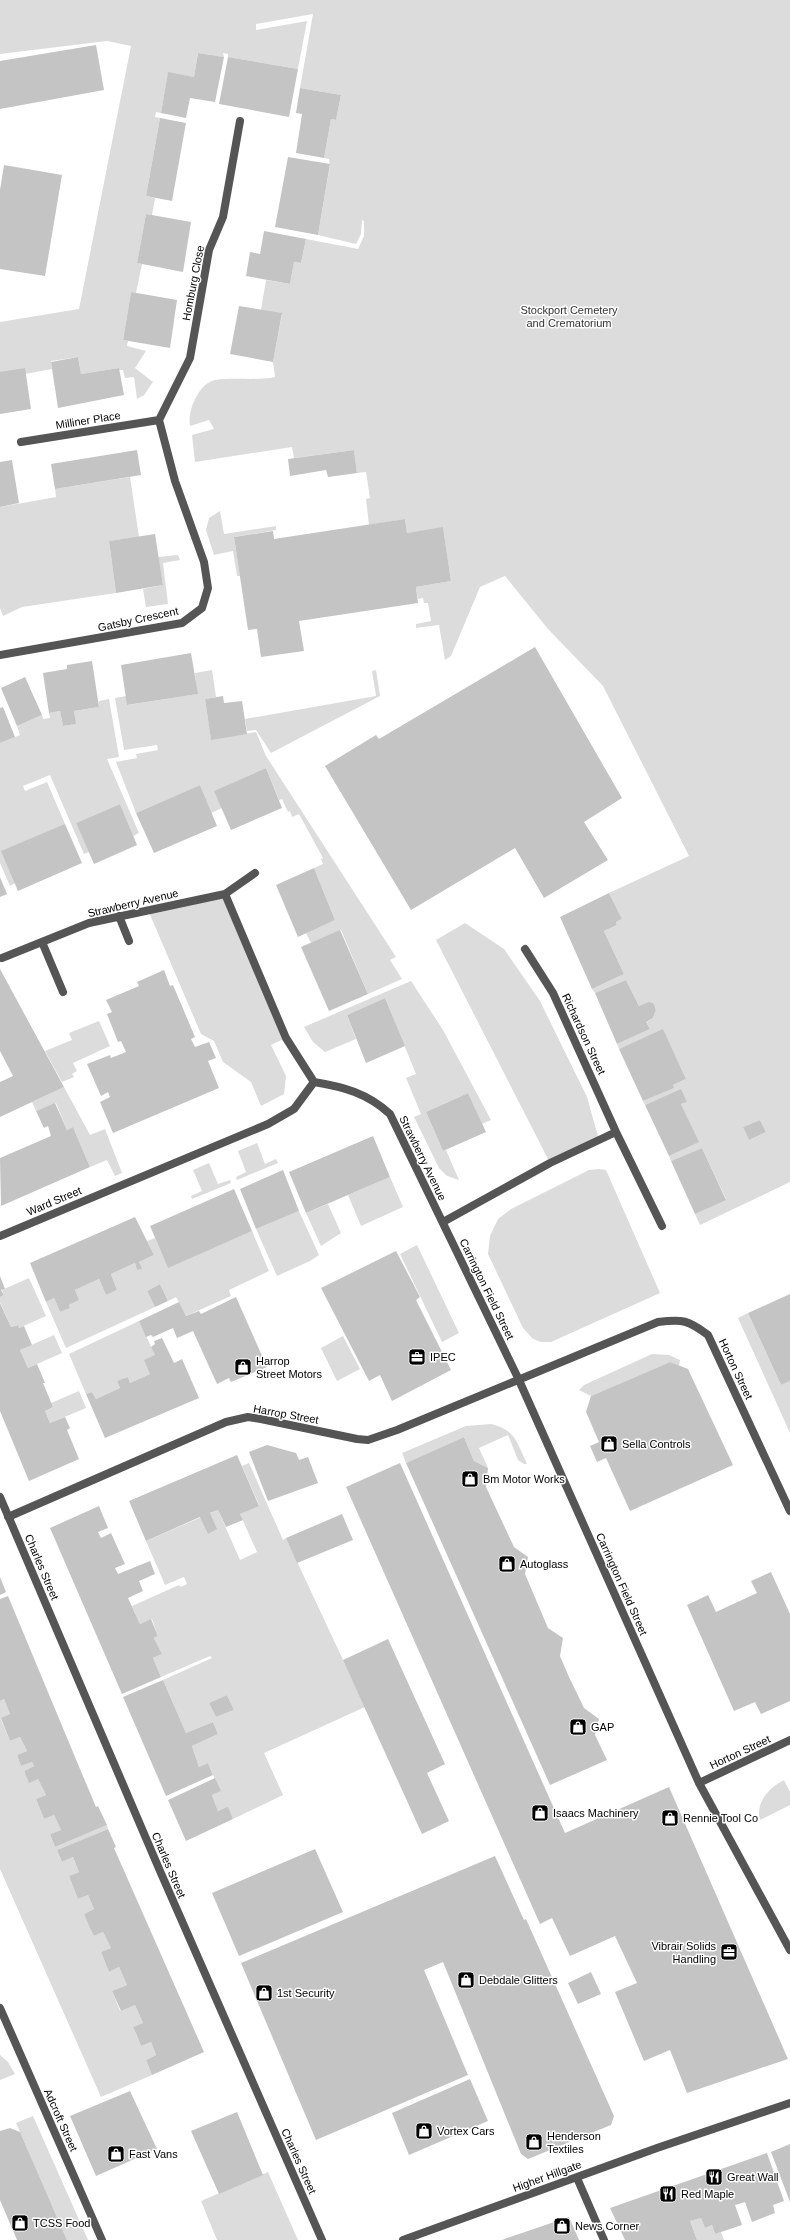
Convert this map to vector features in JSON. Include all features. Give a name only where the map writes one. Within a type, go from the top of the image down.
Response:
[{"type":"street","name":"Homburg Close","points":[[159,420],[190,358],[210,250],[223,218],[240,121]]},
{"type":"street","name":"Milliner Place","points":[[21,442],[159,420]]},
{"type":"street","name":"Gatsby Crescent","points":[[0,655],[182,623],[202,608],[208,588],[204,562],[175,481],[159,420]]},
{"type":"street","name":"Strawberry Avenue","points":[[2,958],[90,923],[226,894],[256,873]]},
{"type":"street","points":[[226,894],[286,1038],[314,1082]]},
{"type":"street","points":[[119,916],[129,941]]},
{"type":"street","points":[[42,942],[63,992]]},
{"type":"street","name":"Richardson Street","points":[[525,949],[553,993],[616,1132],[662,1226]]},
{"type":"street","name":"Strawberry Avenue","points":[[314,1082],[357,1091],[379,1104],[390,1114],[443,1222]]},
{"type":"street","name":"Ward Street","points":[[0,1236],[282,1116],[294,1109],[314,1082]]},
{"type":"street","points":[[443,1222],[550,1163],[616,1132]]},
{"type":"street","name":"Carrington Field Street","points":[[443,1222],[518,1378],[699,1783],[790,1950]]},
{"type":"street","name":"Horton Street","points":[[518,1378],[658,1322],[676,1320],[692,1323],[708,1335],[790,1511]]},
{"type":"street","name":"Harrop Street","points":[[8,1517],[226,1422],[248,1417],[368,1440],[397,1430],[518,1378]]},
{"type":"street","name":"Charles Street","points":[[0,1497],[160,1871],[322,2240]]},
{"type":"street","name":"Horton Street","points":[[699,1783],[790,1740]]},
{"type":"street","name":"Adcroft Street","points":[[0,2010],[102,2240]]},
{"type":"street","name":"Higher Hillgate","points":[[408,2239],[790,2103]]},
{"type":"street","points":[[577,2178],[604,2240]]},
{"type":"green space","name":"Stockport Cemetery and Crematorium","points":[[0,0],[790,0],[790,1182],[700,1225],[695,1214],[726,1199],[702,1148],[671,1161],[669,1156],[698,1142],[681,1104],[687,1102],[681,1090],[645,1105],[643,1101],[673,1088],[673,1085],[686,1079],[663,1030],[619,1049],[617,1044],[650,1029],[646,1022],[653,1018],[656,1010],[654,1004],[639,1006],[626,980],[595,993],[592,989],[624,974],[604,931],[617,925],[616,922],[622,919],[609,893],[689,856],[603,686],[548,629],[505,576],[480,587],[451,656],[445,660],[439,625],[416,628],[416,624],[431,621],[428,603],[424,603],[423,598],[418,599],[416,587],[451,581],[443,528],[407,533],[405,519],[369,525],[366,499],[370,498],[366,472],[357,473],[354,450],[294,458],[292,447],[195,462],[192,435],[214,429],[209,420],[190,426],[190,413],[192,406],[195,398],[204,386],[215,380],[260,379],[275,377],[273,362],[282,314],[261,310],[266,280],[290,284],[294,262],[301,263],[306,239],[358,249],[364,236],[364,221],[362,220],[361,234],[356,244],[318,235],[330,165],[329,159],[324,158],[331,119],[336,120],[341,95],[300,88],[313,14],[256,24],[256,30],[307,21],[298,69],[228,57],[228,54],[223,53],[224,57],[198,53],[194,77],[168,73],[161,113],[156,112],[155,117],[160,118],[146,196],[155,198],[152,215],[146,214],[137,263],[142,264],[136,293],[131,292],[123,340],[128,341],[127,346],[146,351],[135,368],[153,382],[144,395],[137,399],[134,377],[125,378],[123,370],[119,370],[119,368],[81,374],[78,357],[51,361],[52,369],[25,374],[0,372],[0,322],[79,309],[131,46],[107,41],[0,54]],"holes":[[[760,1120],[766,1132],[749,1140],[743,1127]]]},
{"type":"green space","points":[[130,477],[139,537],[109,541],[116,593],[22,607],[3,616],[0,608],[0,507],[56,497],[55,489]]},
{"type":"green space","points":[[220,511],[224,534],[276,526],[276,530],[234,537],[240,576],[237,576],[233,551],[214,555],[206,530],[209,518]]},
{"type":"green space","points":[[178,555],[180,560],[163,563],[168,604],[146,607],[143,589],[163,585],[158,557]]},
{"type":"green space","points":[[212,670],[216,697],[205,699],[211,739],[256,732],[266,756],[396,957],[390,960],[402,979],[368,994],[341,930],[311,943],[306,933],[335,920],[314,868],[323,864],[321,859],[323,858],[299,814],[292,817],[282,799],[279,800],[266,768],[215,791],[222,808],[211,813],[200,785],[136,813],[116,762],[137,758],[136,754],[158,750],[157,745],[124,750],[115,698],[126,696],[128,705],[197,694],[195,673]]},
{"type":"green space","points":[[376,670],[380,696],[271,753],[256,730],[247,731],[245,719],[376,696],[372,671]]},
{"type":"green space","points":[[109,699],[119,757],[107,759],[139,833],[133,836],[120,804],[76,823],[89,852],[84,854],[50,775],[23,786],[25,791],[47,782],[65,824],[15,883],[10,886],[0,863],[0,743],[20,735],[17,726],[42,715],[43,719],[50,718],[49,713],[60,711],[63,726],[75,724],[74,711],[99,707],[99,701]]},
{"type":"green space","points":[[225,894],[286,1038],[271,1045],[286,1076],[284,1094],[261,1106],[251,1082],[223,1062],[214,1041],[201,1034],[148,910]]},
{"type":"green space","points":[[465,923],[504,949],[540,1001],[587,1097],[599,1140],[550,1163],[436,940]]},
{"type":"green space","points":[[411,981],[443,1030],[491,1120],[482,1124],[468,1093],[426,1112],[443,1151],[446,1150],[459,1180],[447,1176],[439,1168],[414,1117],[421,1114],[406,1078],[416,1074],[385,998],[347,1015],[356,1039],[325,1052],[313,1042],[304,1027]]},
{"type":"green space","points":[[99,1021],[110,1046],[73,1063],[77,1071],[72,1074],[74,1077],[62,1082],[45,1051],[72,1040],[69,1033]]},
{"type":"green space","points":[[64,1087],[90,1135],[105,1129],[122,1173],[115,1176],[107,1160],[90,1167],[73,1127],[67,1130],[56,1103],[36,1111],[32,1102]]},
{"type":"green space","points":[[257,1143],[265,1164],[276,1159],[278,1163],[237,1180],[236,1177],[246,1172],[238,1151]]},
{"type":"green space","points":[[209,1163],[218,1184],[230,1180],[231,1183],[192,1199],[191,1196],[202,1191],[193,1170]]},
{"type":"green space","points":[[589,1170],[606,1170],[660,1293],[551,1342],[541,1342],[533,1339],[523,1328],[488,1254],[490,1236],[498,1219],[511,1209]]},
{"type":"green space","points":[[390,1177],[403,1207],[361,1226],[348,1195]]},
{"type":"green space","points":[[328,1204],[341,1233],[321,1246],[306,1213]]},
{"type":"green space","points":[[299,1211],[319,1255],[310,1261],[277,1276],[256,1229]]},
{"type":"green space","points":[[252,1231],[269,1271],[229,1290],[231,1296],[186,1316],[176,1297],[168,1301],[160,1284],[147,1291],[155,1307],[66,1348],[46,1302],[54,1298],[60,1312],[70,1308],[69,1305],[79,1300],[75,1290],[99,1279],[106,1295],[117,1290],[111,1274],[135,1263],[137,1270],[141,1269],[139,1262],[154,1255],[147,1241],[155,1238],[168,1267]]},
{"type":"green space","points":[[417,1245],[459,1333],[442,1342],[400,1254]]},
{"type":"green space","points":[[29,1278],[46,1316],[19,1328],[17,1325],[11,1327],[0,1302],[0,1297],[4,1295],[2,1290]]},
{"type":"green space","points":[[748,1313],[781,1385],[790,1381],[790,1433],[738,1318]]},
{"type":"green space","points":[[139,1321],[155,1355],[150,1374],[130,1383],[128,1377],[117,1381],[120,1388],[96,1399],[92,1392],[86,1394],[69,1354]]},
{"type":"green space","points":[[54,1335],[62,1353],[28,1368],[20,1350]]},
{"type":"green space","points":[[343,1336],[360,1369],[337,1381],[321,1348]]},
{"type":"green space","points":[[652,1354],[669,1355],[680,1360],[679,1366],[670,1362],[591,1396],[579,1390],[584,1385]]},
{"type":"green space","points":[[79,1391],[86,1408],[50,1423],[45,1411],[53,1407],[51,1403]]},
{"type":"green space","points":[[491,1424],[506,1430],[515,1438],[527,1464],[524,1464],[518,1460],[508,1435],[479,1448],[488,1468],[474,1461],[464,1437],[406,1463],[402,1453],[466,1426]]},
{"type":"green space","points":[[249,1463],[283,1540],[286,1538],[365,1707],[264,1753],[283,1795],[233,1819],[228,1808],[218,1811],[212,1795],[220,1791],[208,1763],[199,1767],[192,1746],[218,1734],[213,1722],[186,1733],[163,1680],[212,1658],[210,1656],[161,1677],[153,1658],[162,1654],[154,1638],[158,1636],[152,1619],[140,1624],[132,1606],[179,1585],[181,1587],[187,1584],[184,1577],[165,1585],[146,1541],[218,1510],[240,1560],[257,1552],[240,1514],[259,1505],[242,1466]],"holes":[[[227,1695],[234,1710],[216,1717],[209,1703]]]},
{"type":"green space","points":[[4,1699],[10,1714],[1,1719],[10,1741],[20,1737],[27,1751],[17,1755],[21,1766],[32,1762],[34,1766],[24,1771],[29,1782],[38,1779],[46,1795],[36,1799],[44,1819],[54,1815],[61,1830],[50,1834],[55,1847],[107,1825],[108,1829],[57,1850],[62,1862],[73,1857],[79,1872],[69,1876],[78,1899],[88,1895],[94,1909],[84,1914],[94,1936],[103,1932],[111,1948],[101,1952],[109,1972],[119,1967],[127,1985],[112,1991],[120,2011],[135,2005],[143,2023],[133,2027],[141,2046],[151,2042],[156,2055],[146,2060],[152,2075],[101,2097],[0,1869],[0,1701]]},
{"type":"green space","points":[[784,1780],[790,1792],[790,1805],[760,1820],[760,1807],[765,1796],[769,1791]]},
{"type":"green space","points":[[0,2055],[8,2062],[15,2074],[0,2080]]},
{"type":"green space","points":[[33,2116],[88,2240],[67,2240],[16,2123]]},
{"type":"green space","points":[[268,2172],[298,2240],[217,2240],[201,2201]]},
{"type":"green space","points":[[701,2218],[705,2228],[712,2225],[715,2234],[721,2232],[724,2240],[697,2240],[690,2221]]},
{"type":"building","points":[[96,45],[104,90],[0,109],[0,61]]},
{"type":"building","points":[[198,53],[224,57],[215,102],[190,98],[186,118],[161,113],[168,72],[194,77]]},
{"type":"building","points":[[228,57],[298,69],[289,117],[219,104]]},
{"type":"building","points":[[300,88],[341,95],[336,120],[331,119],[324,158],[296,153],[302,114],[296,113]]},
{"type":"building","points":[[160,118],[186,123],[172,201],[146,196]]},
{"type":"building","points":[[288,157],[330,164],[318,235],[275,227]]},
{"type":"building","points":[[4,165],[62,175],[45,276],[0,269],[0,190]]},
{"type":"building","points":[[146,214],[191,222],[183,272],[137,263]]},
{"type":"building","points":[[264,231],[306,239],[301,263],[294,262],[290,284],[246,276],[250,252],[260,254]]},
{"type":"building","points":[[131,292],[177,300],[170,348],[123,340]]},
{"type":"building","points":[[239,306],[282,313],[273,362],[230,354]]},
{"type":"building","points":[[78,357],[81,374],[119,368],[124,395],[58,408],[51,362]]},
{"type":"building","points":[[25,368],[31,409],[0,414],[0,372]]},
{"type":"building","points":[[137,450],[141,475],[55,489],[51,464]]},
{"type":"building","points":[[354,450],[357,473],[328,477],[326,470],[290,476],[288,459]]},
{"type":"building","points":[[12,460],[19,503],[0,507],[0,462]]},
{"type":"building","points":[[405,519],[407,533],[443,527],[451,581],[416,587],[418,603],[299,621],[304,651],[261,657],[257,629],[248,630],[234,537],[273,531],[274,539]]},
{"type":"building","points":[[155,534],[163,585],[116,593],[109,541]]},
{"type":"building","points":[[535,647],[622,798],[584,822],[608,860],[544,898],[515,848],[411,910],[325,766],[376,735],[379,739]]},
{"type":"building","points":[[191,653],[198,694],[127,705],[121,665]]},
{"type":"building","points":[[92,661],[99,707],[74,711],[76,724],[63,726],[60,711],[49,713],[43,673],[67,669],[67,665]]},
{"type":"building","points":[[25,677],[42,715],[17,726],[1,688]]},
{"type":"building","points":[[223,696],[224,703],[242,701],[247,734],[211,740],[205,699]]},
{"type":"building","points":[[3,707],[15,737],[0,743],[0,708]]},
{"type":"building","points":[[266,768],[282,808],[231,830],[214,791]]},
{"type":"building","points":[[200,785],[217,826],[154,853],[136,813]]},
{"type":"building","points":[[120,804],[137,845],[94,864],[76,823]]},
{"type":"building","points":[[65,824],[82,863],[18,891],[1,851]]},
{"type":"building","points":[[314,868],[335,920],[298,937],[276,885]]},
{"type":"building","points":[[0,877],[7,894],[0,897]]},
{"type":"building","points":[[609,893],[622,919],[616,922],[617,925],[604,931],[624,974],[592,989],[560,917]]},
{"type":"building","points":[[340,930],[368,994],[329,1011],[301,947]]},
{"type":"building","points":[[0,969],[64,1087],[0,1117],[0,1082],[13,1076],[0,1051]]},
{"type":"building","points":[[164,970],[170,986],[173,985],[195,1037],[191,1039],[195,1047],[209,1042],[216,1058],[208,1061],[219,1088],[113,1133],[100,1102],[110,1097],[108,1092],[101,1096],[87,1064],[110,1055],[111,1058],[126,1052],[121,1041],[118,1042],[107,1014],[112,1012],[106,1000],[139,986],[137,982]]},
{"type":"building","points":[[626,980],[639,1006],[649,1002],[654,1004],[656,1010],[653,1018],[646,1022],[650,1029],[617,1044],[595,993]]},
{"type":"building","points":[[385,998],[405,1046],[366,1063],[347,1015]]},
{"type":"building","points":[[663,1029],[686,1079],[673,1085],[674,1088],[643,1101],[619,1049]]},
{"type":"building","points":[[681,1089],[687,1102],[681,1104],[699,1142],[669,1156],[645,1105]]},
{"type":"building","points":[[468,1093],[486,1132],[443,1151],[426,1112]]},
{"type":"building","points":[[55,1103],[67,1130],[73,1127],[90,1167],[1,1206],[0,1158],[51,1136],[48,1126],[44,1128],[36,1111]]},
{"type":"building","points":[[760,1120],[766,1132],[749,1140],[743,1127]]},
{"type":"building","points":[[373,1136],[390,1177],[306,1213],[289,1172]]},
{"type":"building","points":[[702,1148],[726,1200],[695,1214],[671,1161]]},
{"type":"building","points":[[283,1170],[299,1211],[256,1229],[240,1189]]},
{"type":"building","points":[[234,1189],[252,1231],[168,1268],[150,1226]]},
{"type":"building","points":[[135,1217],[154,1255],[139,1262],[142,1269],[137,1270],[135,1263],[111,1274],[117,1290],[106,1295],[99,1279],[75,1290],[79,1300],[69,1305],[70,1308],[60,1312],[54,1298],[46,1302],[30,1263]]},
{"type":"building","points":[[396,1251],[420,1297],[416,1300],[451,1370],[392,1401],[380,1375],[369,1381],[321,1288]]},
{"type":"building","points":[[0,1276],[5,1289],[1,1290],[4,1295],[0,1297]]},
{"type":"building","points":[[160,1284],[168,1301],[155,1307],[147,1291]]},
{"type":"building","points":[[790,1294],[790,1381],[781,1385],[748,1313]]},
{"type":"building","points":[[236,1297],[267,1367],[231,1382],[229,1378],[217,1384],[193,1331],[177,1338],[173,1328],[153,1337],[151,1335],[146,1337],[139,1321],[179,1302],[186,1316],[199,1311],[201,1314]]},
{"type":"building","points":[[0,1303],[11,1327],[18,1325],[19,1328],[24,1326],[32,1345],[20,1350],[28,1368],[37,1364],[45,1383],[43,1383],[53,1407],[45,1411],[50,1423],[65,1417],[70,1428],[67,1430],[79,1459],[29,1481],[0,1411]]},
{"type":"building","points":[[162,1338],[174,1363],[182,1359],[199,1398],[105,1438],[86,1394],[92,1392],[96,1399],[120,1388],[117,1381],[128,1377],[130,1383],[150,1374],[144,1360],[155,1355],[151,1347],[155,1344],[154,1341]]},
{"type":"building","points":[[670,1362],[688,1369],[733,1465],[630,1511],[606,1458],[597,1462],[590,1446],[599,1442],[586,1412],[591,1396]]},
{"type":"building","points":[[464,1437],[474,1461],[488,1468],[486,1487],[514,1547],[528,1557],[525,1574],[548,1628],[563,1638],[560,1656],[569,1677],[584,1708],[599,1719],[595,1735],[607,1760],[550,1785],[406,1463]]},
{"type":"building","points":[[267,1445],[296,1453],[299,1460],[308,1457],[318,1483],[268,1501],[249,1452]]},
{"type":"building","points":[[237,1455],[259,1506],[240,1514],[243,1520],[226,1527],[218,1510],[210,1513],[217,1529],[208,1534],[200,1517],[146,1541],[129,1501]]},
{"type":"building","points":[[400,1463],[565,1833],[669,1787],[788,2059],[687,2093],[670,2050],[644,2061],[615,1992],[637,1983],[615,1936],[570,1956],[552,1918],[540,1924],[346,1487]]},
{"type":"building","points":[[99,1506],[108,1528],[98,1532],[101,1538],[111,1533],[125,1564],[115,1568],[118,1574],[150,1561],[155,1574],[139,1581],[143,1591],[128,1598],[140,1624],[151,1619],[158,1636],[154,1638],[162,1654],[153,1658],[161,1677],[122,1694],[50,1528]]},
{"type":"building","points":[[342,1514],[353,1540],[297,1563],[286,1538]]},
{"type":"building","points":[[771,1572],[790,1614],[790,1701],[761,1714],[755,1702],[734,1711],[687,1605],[708,1595],[716,1612],[757,1593],[751,1581]]},
{"type":"building","points":[[0,1577],[6,1592],[0,1595]]},
{"type":"building","points":[[8,1596],[96,1807],[98,1806],[107,1825],[55,1847],[50,1834],[61,1830],[54,1815],[44,1819],[36,1799],[46,1795],[38,1779],[29,1783],[24,1771],[34,1766],[32,1762],[21,1766],[17,1755],[27,1751],[20,1737],[10,1741],[1,1718],[10,1714],[4,1699],[0,1701],[0,1599]]},
{"type":"building","points":[[388,1639],[445,1764],[427,1773],[449,1821],[422,1834],[343,1660]]},
{"type":"building","points":[[163,1680],[186,1733],[213,1722],[218,1734],[192,1746],[199,1767],[208,1763],[213,1775],[166,1796],[123,1697]]},
{"type":"building","points":[[227,1695],[234,1710],[216,1717],[209,1703]]},
{"type":"building","points":[[215,1778],[221,1791],[212,1795],[218,1811],[228,1807],[233,1819],[186,1841],[168,1800]]},
{"type":"building","points":[[108,1829],[116,1847],[114,1848],[204,2052],[152,2075],[146,2060],[156,2055],[151,2042],[141,2046],[133,2027],[143,2023],[135,2005],[121,2011],[112,1991],[127,1985],[119,1967],[109,1972],[101,1952],[111,1948],[103,1932],[94,1936],[89,1926],[84,1914],[94,1909],[88,1895],[78,1899],[69,1876],[79,1872],[73,1857],[62,1862],[57,1850]]},
{"type":"building","points":[[315,1849],[343,1912],[239,1956],[212,1893]]},
{"type":"building","points":[[495,1856],[524,1920],[526,1919],[614,2116],[611,2125],[528,2159],[521,2154],[443,1962],[424,1970],[468,2075],[316,2140],[241,1963]]},
{"type":"building","points":[[591,1972],[601,1994],[578,2004],[568,1983]]},
{"type":"building","points":[[470,2079],[488,2121],[409,2155],[392,2113]]},
{"type":"building","points":[[130,2091],[157,2149],[96,2176],[70,2116]]},
{"type":"building","points":[[237,2112],[263,2175],[219,2194],[191,2131]]},
{"type":"building","points":[[10,2128],[20,2132],[67,2240],[17,2240],[0,2200],[0,2131]]},
{"type":"building","points":[[790,2144],[790,2202],[771,2152]]},
{"type":"building","points":[[767,2153],[784,2201],[773,2205],[775,2213],[752,2222],[745,2202],[735,2205],[742,2225],[715,2234],[712,2225],[705,2228],[701,2218],[690,2221],[697,2240],[625,2240],[610,2208]]},
{"type":"building","points":[[569,2217],[579,2240],[502,2240],[507,2238]]},
{"type":"place","name":"IPEC","points":[[417,1357]]},
{"type":"place","name":"Harrop Street Motors","points":[[243,1367]]},
{"type":"place","name":"Sella Controls","points":[[609,1444]]},
{"type":"place","name":"Bm Motor Works","points":[[470,1479]]},
{"type":"place","name":"Autoglass","points":[[507,1564]]},
{"type":"place","name":"GAP","points":[[578,1727]]},
{"type":"place","name":"Isaacs Machinery","points":[[540,1813]]},
{"type":"place","name":"Rennie Tool Co","points":[[670,1818]]},
{"type":"place","name":"Vibrair Solids Handling","points":[[729,1952]]},
{"type":"place","name":"Debdale Glitters","points":[[466,1980]]},
{"type":"place","name":"1st Security","points":[[264,1993]]},
{"type":"place","name":"Vortex Cars","points":[[424,2131]]},
{"type":"place","name":"Henderson Textiles","points":[[534,2142]]},
{"type":"place","name":"Fast Vans","points":[[116,2154]]},
{"type":"place","name":"Great Wall","points":[[714,2177]]},
{"type":"place","name":"Red Maple","points":[[668,2194]]},
{"type":"place","name":"TCSS Food","points":[[20,2223]]},
{"type":"place","name":"News Corner","points":[[562,2226]]}]
